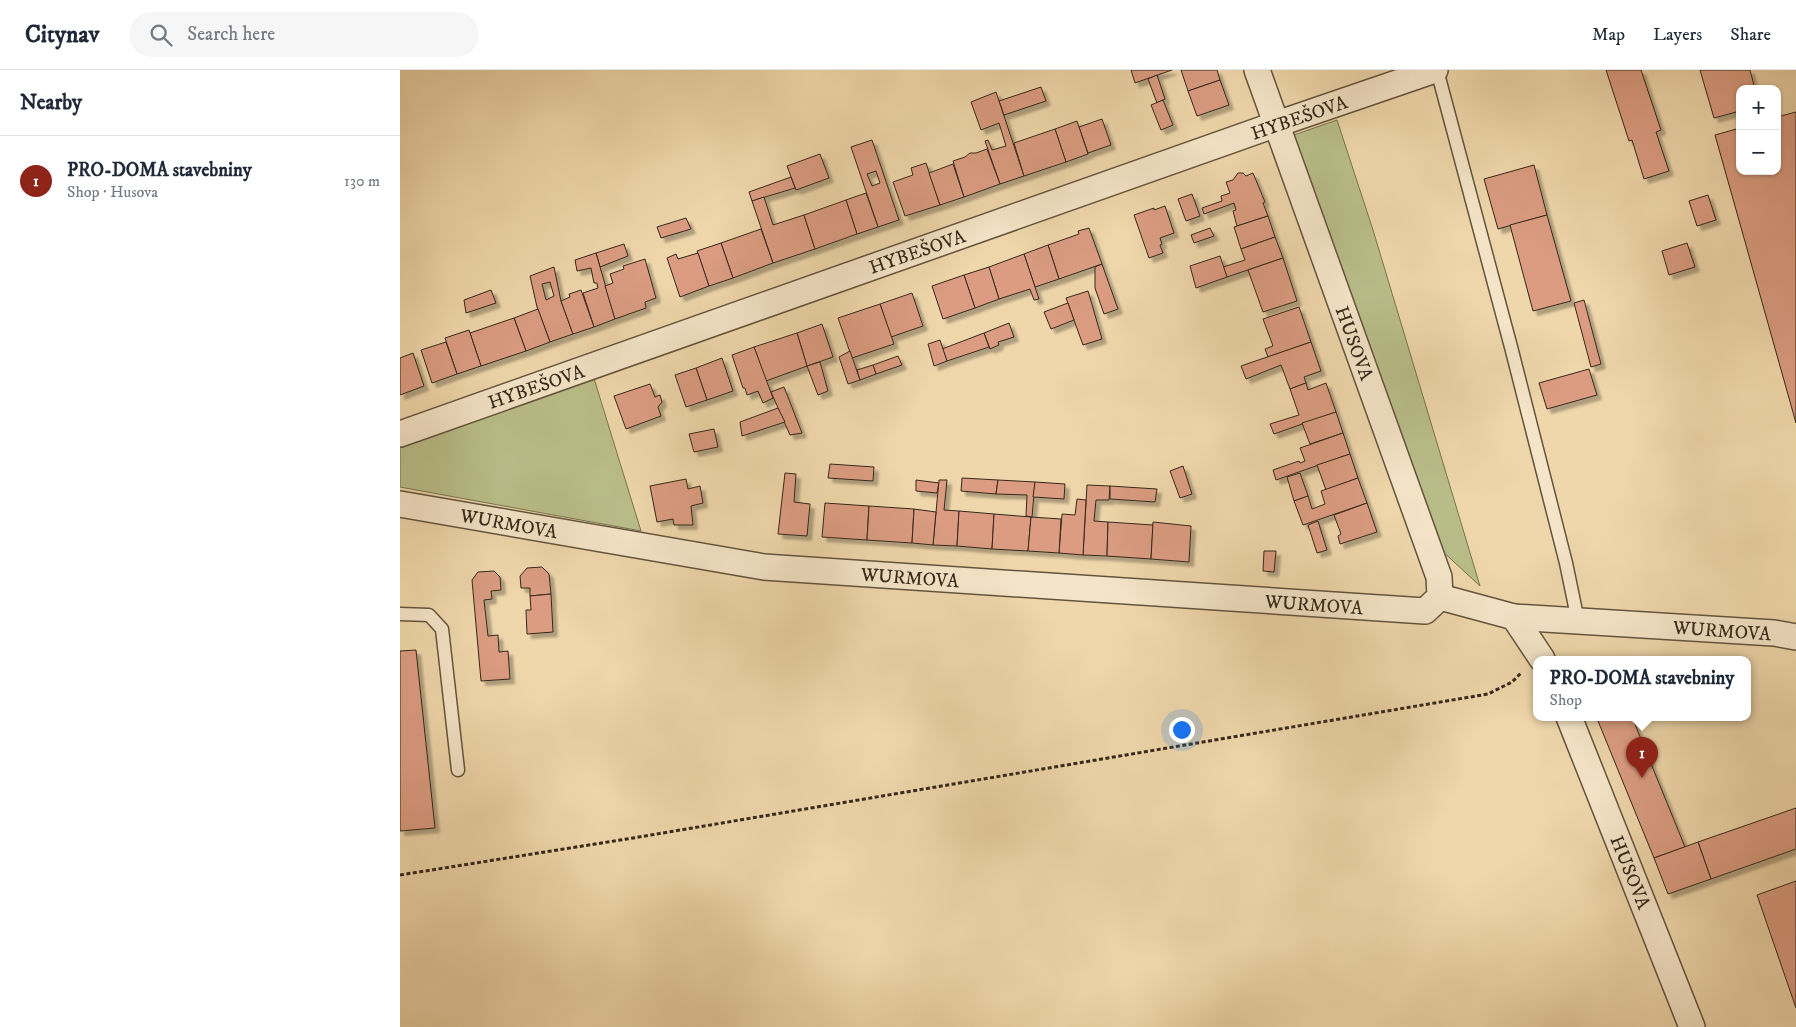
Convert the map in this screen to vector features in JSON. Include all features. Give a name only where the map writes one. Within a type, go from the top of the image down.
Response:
[{"type":"street","name":"HUSOVA","points":[[1257,70],[1439,577],[1433,604]]},
{"type":"street","name":"HYBEŠOVA","points":[[400,434],[1277,124],[1436,70]]},
{"type":"street","name":"WURMOVA","points":[[400,504],[764,567],[1433,604],[1514,617],[1774,632],[1796,637]]},
{"type":"street","points":[[1514,617],[1539,656]]},
{"type":"street","name":"HUSOVA","points":[[1571,721],[1692,1027]]},
{"type":"lane","points":[[1436,70],[1512,347],[1566,563],[1578,621]]},
{"type":"lane","points":[[400,614],[429,615],[442,629],[458,770]]},
{"type":"path","points":[[400,875],[633,838],[1488,694],[1512,682],[1533,663]]},
{"type":"green space","points":[[1337,120],[1373,230],[1480,586],[1439,548],[1291,136]]},
{"type":"green space","points":[[592,372],[641,531],[400,487],[400,439]]},
{"type":"building","points":[[1131,70],[1172,70],[1135,83]]},
{"type":"building","points":[[1181,70],[1217,70],[1220,80],[1188,91]]},
{"type":"building","points":[[1606,70],[1641,70],[1661,130],[1656,132],[1669,171],[1644,179],[1632,140],[1629,141]]},
{"type":"building","points":[[1700,70],[1750,70],[1754,85],[1736,85],[1736,112],[1714,118]]},
{"type":"building","points":[[1157,75],[1165,99],[1157,103],[1148,79]]},
{"type":"building","points":[[1220,80],[1229,105],[1197,116],[1188,91]]},
{"type":"building","points":[[1041,87],[1046,101],[1004,115],[999,101]]},
{"type":"building","points":[[996,92],[1024,176],[1000,184],[985,141],[988,140],[992,150],[1006,146],[999,123],[981,130],[971,102]]},
{"type":"building","points":[[1163,100],[1173,125],[1161,130],[1151,105]]},
{"type":"building","points":[[1796,112],[1796,423],[1715,135],[1736,129],[1736,175],[1781,175],[1781,116]]},
{"type":"building","points":[[1102,119],[1111,145],[1088,153],[1079,127]]},
{"type":"building","points":[[1077,121],[1088,154],[1066,162],[1055,129]]},
{"type":"building","points":[[1055,129],[1066,162],[1024,176],[1014,143]]},
{"type":"building","points":[[872,140],[899,220],[878,227],[851,147]],"holes":[[[876,171],[880,183],[872,186],[867,174]]]},
{"type":"building","points":[[987,149],[1000,184],[964,197],[953,161],[970,153]]},
{"type":"building","points":[[820,154],[829,178],[796,190],[787,166]]},
{"type":"building","points":[[926,163],[940,205],[905,216],[893,182],[913,175],[911,168]]},
{"type":"building","points":[[953,164],[964,197],[940,205],[929,173]]},
{"type":"building","points":[[1534,165],[1547,215],[1498,229],[1484,179]]},
{"type":"building","points":[[1238,173],[1243,173],[1246,176],[1253,173],[1265,202],[1263,203],[1268,216],[1237,226],[1233,211],[1236,210],[1234,203],[1204,214],[1202,208],[1222,201],[1221,196],[1230,193],[1226,182],[1233,180]]},
{"type":"building","points":[[791,177],[795,188],[752,201],[749,192]]},
{"type":"building","points":[[866,193],[878,227],[857,234],[846,200]]},
{"type":"building","points":[[1192,194],[1200,216],[1186,221],[1178,199]]},
{"type":"building","points":[[1708,195],[1716,220],[1697,226],[1689,201]]},
{"type":"building","points":[[764,197],[773,225],[804,215],[815,249],[773,263],[752,201]]},
{"type":"building","points":[[846,200],[857,234],[815,249],[804,215]]},
{"type":"building","points":[[1165,206],[1174,233],[1160,238],[1163,253],[1149,258],[1134,215]]},
{"type":"building","points":[[1547,215],[1571,301],[1533,311],[1510,225]]},
{"type":"building","points":[[1268,216],[1275,237],[1241,249],[1234,227]]},
{"type":"building","points":[[686,218],[691,229],[661,238],[657,227]]},
{"type":"building","points":[[1089,228],[1102,264],[1059,279],[1048,245],[1079,234],[1078,231]]},
{"type":"building","points":[[1210,228],[1214,236],[1194,243],[1191,235]]},
{"type":"building","points":[[761,229],[773,263],[733,278],[721,243]]},
{"type":"building","points":[[1275,237],[1283,258],[1227,277],[1223,267],[1245,260],[1241,249]]},
{"type":"building","points":[[721,243],[733,278],[709,286],[697,251]]},
{"type":"building","points":[[1687,243],[1695,267],[1669,275],[1662,251]]},
{"type":"building","points":[[624,244],[628,256],[600,267],[596,253]]},
{"type":"building","points":[[1048,245],[1059,279],[1035,287],[1024,254]]},
{"type":"building","points":[[596,253],[615,319],[594,327],[583,293],[598,288],[597,283],[594,283],[591,268],[577,271],[575,260]]},
{"type":"building","points":[[698,253],[709,286],[680,297],[667,258],[676,254],[678,259]]},
{"type":"building","points":[[1024,254],[1039,299],[1034,300],[1030,289],[999,299],[989,267]]},
{"type":"building","points":[[1220,256],[1227,277],[1196,288],[1190,266]]},
{"type":"building","points":[[1283,258],[1297,301],[1263,312],[1248,270]]},
{"type":"building","points":[[645,259],[656,298],[645,302],[646,308],[615,319],[605,286],[613,283],[610,274],[624,269],[623,266]]},
{"type":"building","points":[[1102,264],[1118,309],[1104,314],[1095,288],[1095,267]]},
{"type":"building","points":[[554,267],[561,301],[573,334],[550,342],[537,307],[530,276]],"holes":[[[550,282],[554,296],[546,300],[542,284]]]},
{"type":"building","points":[[989,267],[999,299],[975,308],[964,275]]},
{"type":"building","points":[[964,275],[975,308],[943,319],[932,286]]},
{"type":"building","points":[[491,290],[496,303],[466,313],[464,300]]},
{"type":"building","points":[[581,290],[594,327],[573,334],[561,301],[570,297],[569,294]]},
{"type":"building","points":[[1088,291],[1102,339],[1083,345],[1066,298]]},
{"type":"building","points":[[912,293],[923,326],[891,337],[880,304]]},
{"type":"building","points":[[1584,300],[1601,364],[1591,367],[1574,303]]},
{"type":"building","points":[[1068,303],[1074,320],[1051,329],[1044,312]]},
{"type":"building","points":[[880,304],[894,344],[852,358],[838,318]]},
{"type":"building","points":[[1299,307],[1311,342],[1268,357],[1265,349],[1273,346],[1263,319]]},
{"type":"building","points":[[538,309],[550,342],[526,351],[514,318]]},
{"type":"building","points":[[514,318],[526,351],[481,366],[470,333]]},
{"type":"building","points":[[1009,323],[1014,337],[998,342],[999,345],[990,349],[984,333]]},
{"type":"building","points":[[822,324],[833,357],[807,366],[797,333]]},
{"type":"building","points":[[469,330],[481,366],[457,374],[445,338]]},
{"type":"building","points":[[797,333],[807,366],[766,381],[754,347]]},
{"type":"building","points":[[984,333],[989,347],[947,361],[942,349]]},
{"type":"building","points":[[940,340],[947,361],[934,366],[928,344]]},
{"type":"building","points":[[446,342],[457,374],[432,383],[421,350]]},
{"type":"building","points":[[1311,342],[1321,371],[1304,377],[1306,383],[1290,389],[1281,365],[1246,379],[1241,366]]},
{"type":"building","points":[[754,347],[773,398],[763,403],[758,391],[747,395],[732,355]]},
{"type":"building","points":[[850,351],[860,380],[848,384],[839,357]]},
{"type":"building","points":[[413,353],[424,386],[400,395],[400,358]]},
{"type":"building","points":[[898,356],[902,365],[876,374],[873,365]]},
{"type":"building","points":[[722,358],[733,391],[707,400],[696,368]]},
{"type":"building","points":[[820,362],[828,391],[818,395],[807,366]]},
{"type":"building","points":[[873,365],[876,374],[860,380],[857,370]]},
{"type":"building","points":[[696,368],[707,400],[686,407],[675,375]]},
{"type":"building","points":[[1589,369],[1597,395],[1547,409],[1539,383]]},
{"type":"building","points":[[1306,383],[1308,390],[1326,383],[1336,412],[1274,434],[1270,424],[1299,415],[1290,389]]},
{"type":"building","points":[[650,384],[655,397],[660,395],[662,402],[658,407],[661,416],[626,429],[614,396]]},
{"type":"building","points":[[784,387],[802,433],[790,435],[771,392]]},
{"type":"building","points":[[778,408],[785,422],[742,436],[740,422]]},
{"type":"building","points":[[1336,412],[1343,433],[1310,444],[1302,423]]},
{"type":"building","points":[[714,429],[718,447],[694,452],[689,434]]},
{"type":"building","points":[[1343,433],[1350,454],[1276,480],[1273,470],[1299,461],[1300,463],[1305,461],[1300,448]]},
{"type":"building","points":[[1350,454],[1358,478],[1326,490],[1317,465]]},
{"type":"building","points":[[830,464],[874,467],[873,481],[828,478]]},
{"type":"building","points":[[1183,466],[1192,494],[1180,498],[1170,471]]},
{"type":"building","points":[[785,473],[796,474],[794,502],[810,504],[807,536],[778,534]]},
{"type":"building","points":[[1300,473],[1308,496],[1294,501],[1287,477]]},
{"type":"building","points":[[962,478],[998,480],[996,494],[961,491]]},
{"type":"building","points":[[1358,478],[1367,503],[1303,525],[1294,501],[1308,496],[1312,509],[1325,504],[1321,491]]},
{"type":"building","points":[[686,479],[688,489],[700,486],[703,503],[691,506],[693,525],[674,525],[673,519],[657,522],[650,486]]},
{"type":"building","points":[[916,480],[939,483],[937,493],[916,491]]},
{"type":"building","points":[[939,480],[947,480],[944,510],[959,511],[957,546],[933,545]]},
{"type":"building","points":[[998,480],[1035,482],[1032,517],[1026,516],[1027,495],[996,494]]},
{"type":"building","points":[[1035,482],[1065,484],[1064,499],[1033,497]]},
{"type":"building","points":[[1087,485],[1110,486],[1109,500],[1096,500],[1094,521],[1108,522],[1107,556],[1083,555]]},
{"type":"building","points":[[1110,486],[1157,489],[1155,502],[1110,499]]},
{"type":"building","points":[[1077,499],[1086,500],[1083,555],[1059,553],[1062,514],[1075,515]]},
{"type":"building","points":[[825,503],[869,506],[867,540],[822,537]]},
{"type":"building","points":[[1367,503],[1377,532],[1340,544],[1338,536],[1341,534],[1334,515]]},
{"type":"building","points":[[869,506],[914,509],[912,543],[867,540]]},
{"type":"building","points":[[914,509],[936,512],[933,545],[912,543]]},
{"type":"building","points":[[959,511],[994,514],[992,549],[957,546]]},
{"type":"building","points":[[994,514],[1031,517],[1028,551],[992,549]]},
{"type":"building","points":[[1031,517],[1061,519],[1059,553],[1028,551]]},
{"type":"building","points":[[1318,521],[1327,550],[1317,553],[1308,525]]},
{"type":"building","points":[[1108,522],[1153,525],[1151,559],[1107,556]]},
{"type":"building","points":[[1153,522],[1191,526],[1189,562],[1151,559]]},
{"type":"building","points":[[1264,551],[1276,551],[1274,572],[1263,571]]},
{"type":"building","points":[[542,567],[549,574],[551,594],[530,596],[530,588],[521,588],[520,576],[527,568]]},
{"type":"building","points":[[494,571],[500,577],[501,590],[491,591],[492,599],[484,600],[488,636],[498,635],[499,652],[508,651],[510,679],[481,681],[472,580],[478,572]]},
{"type":"building","points":[[551,594],[553,632],[527,634],[526,610],[531,610],[530,596]]},
{"type":"building","points":[[416,650],[435,828],[400,831],[400,651]]},
{"type":"building","points":[[1598,721],[1634,721],[1685,847],[1654,858]]},
{"type":"building","points":[[1796,808],[1796,849],[1711,879],[1698,842]]},
{"type":"building","points":[[1698,842],[1711,879],[1668,894],[1654,858]]},
{"type":"building","points":[[1796,881],[1796,1008],[1757,895]]},
{"type":"place","name":"PRO-DOMA stavebniny","points":[[1642,778]]}]
